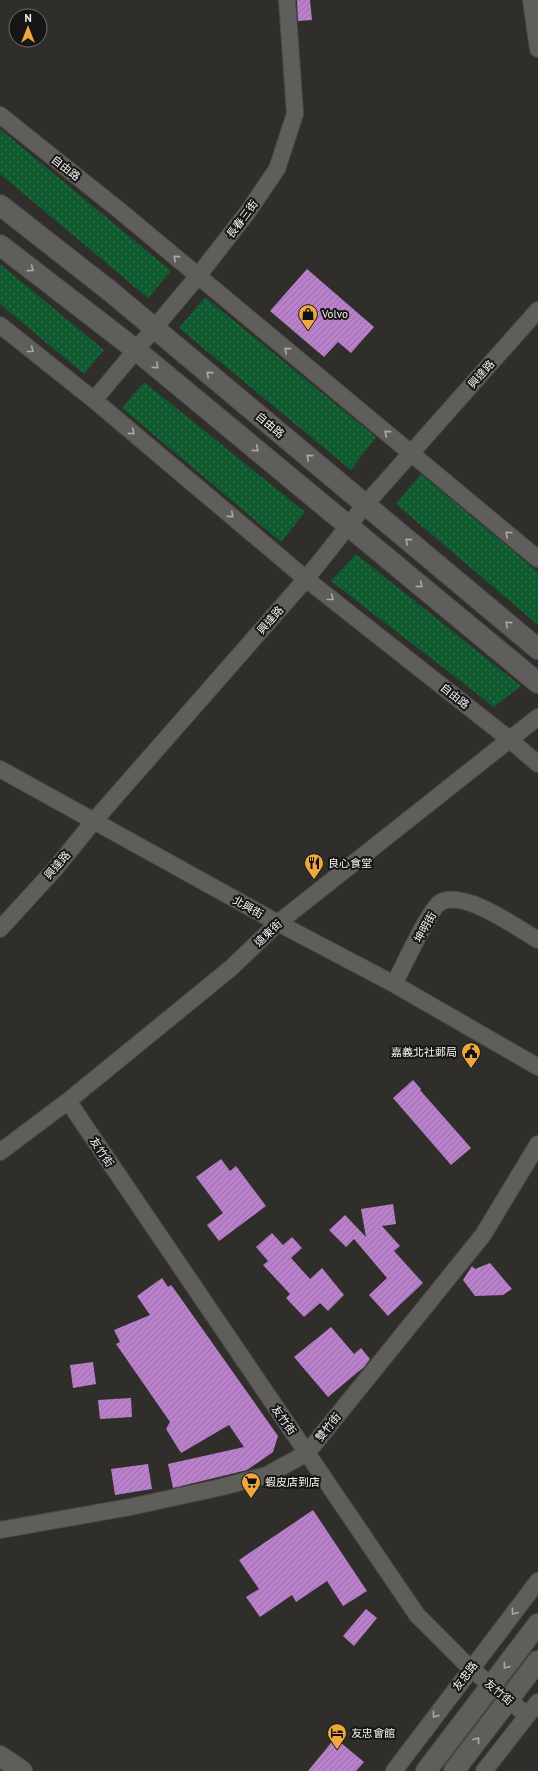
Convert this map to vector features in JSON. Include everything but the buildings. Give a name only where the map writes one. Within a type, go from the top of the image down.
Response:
[{"type":"street","name":"長春三街","points":[[94,400],[198,276],[247,213],[277,169],[295,114],[287,0]]},
{"type":"street","points":[[531,0],[538,48]]},
{"type":"street","name":"自由路","points":[[0,115],[119,210],[538,560]]},
{"type":"street","name":"自由路","points":[[0,204],[154,328],[538,649]]},
{"type":"street","points":[[0,245],[136,350],[538,683]]},
{"type":"street","name":"興達路","points":[[0,929],[55,869],[93,822],[306,578],[365,505],[538,310]]},
{"type":"street","name":"自由路","points":[[0,325],[94,400],[306,578],[509,739],[538,764]]},
{"type":"street","name":"遠東街","points":[[0,1152],[68,1101],[231,968],[278,923],[538,717]]},
{"type":"street","name":"北興街","points":[[0,769],[93,822],[278,923],[394,984],[538,1067]]},
{"type":"street","name":"坤明街","points":[[394,984],[431,914],[440,902],[453,899],[474,903],[538,940]]},
{"type":"street","name":"友竹街","points":[[68,1101],[417,1615],[470,1668],[527,1715]]},
{"type":"street","name":"雙竹街","points":[[0,1530],[130,1507],[222,1487],[267,1475],[307,1453],[483,1235],[538,1144]]},
{"type":"street","name":"友忠路","points":[[394,1771],[470,1668],[538,1581]]},
{"type":"street","points":[[426,1771],[538,1624]]},
{"type":"street","points":[[454,1771],[538,1661]]},
{"type":"street","points":[[484,1771],[538,1702]]},
{"type":"street","points":[[0,1756],[22,1771]]},
{"type":"green space","points":[[0,129],[171,271],[148,298],[0,174]]},
{"type":"green space","points":[[0,264],[104,350],[84,374],[0,304]]},
{"type":"green space","points":[[205,297],[376,437],[351,470],[179,328]]},
{"type":"green space","points":[[144,382],[305,512],[281,542],[122,408]]},
{"type":"green space","points":[[421,474],[538,572],[538,625],[396,504]]},
{"type":"green space","points":[[356,554],[521,686],[494,707],[331,581]]},
{"type":"place","name":"Volvo","points":[[308,331]]},
{"type":"place","name":"良心食堂","points":[[314,880]]},
{"type":"place","name":"嘉義北社郵局","points":[[471,1069]]},
{"type":"place","name":"蝦皮店到店","points":[[251,1499]]},
{"type":"place","name":"友忠會館","points":[[337,1750]]}]
